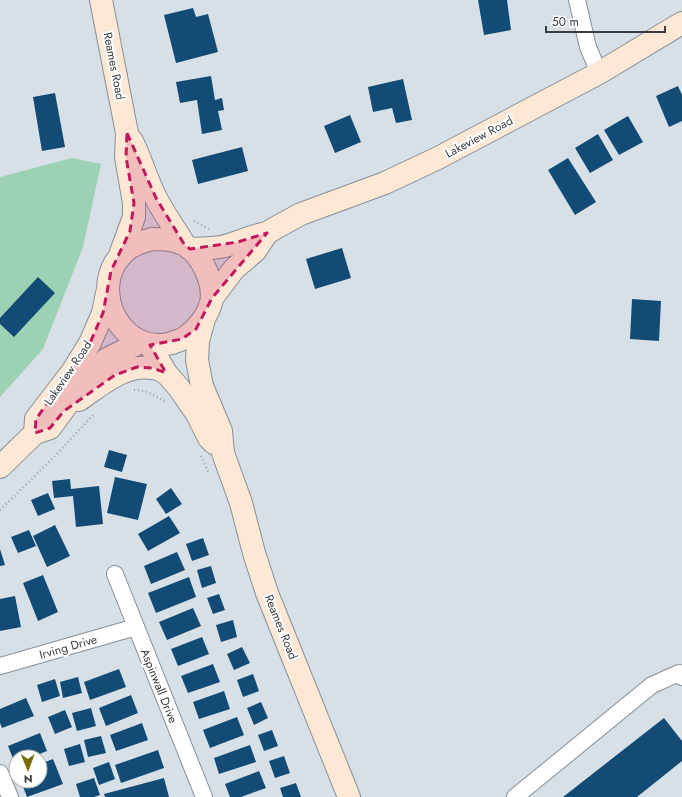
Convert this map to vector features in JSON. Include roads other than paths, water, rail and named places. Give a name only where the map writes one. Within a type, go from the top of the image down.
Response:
[{"type":"main road","name":"Reames Road","points":[[101,0],[127,133],[126,157],[134,197],[134,217],[120,255]]},
{"type":"main road","name":"Lakeview Road","points":[[187,247],[222,247],[252,236],[267,233],[301,214],[386,183],[438,158],[599,73],[682,23]]},
{"type":"main road","name":"Reames Road","points":[[127,133],[139,155],[156,198],[187,247]]},
{"type":"main road","name":"Lakeview Road","points":[[212,298],[234,269],[255,251],[267,233]]},
{"type":"main road","points":[[152,239],[170,240],[187,247],[199,258],[208,273],[212,298],[210,305],[204,319],[196,329],[182,340],[165,345],[146,343],[131,335],[118,323],[111,310],[107,289],[111,271],[120,255],[134,245],[152,239]]},
{"type":"main road","name":"Lakeview Road","points":[[35,433],[36,419],[72,372],[90,343],[104,312],[107,289]]},
{"type":"main road","name":"Reames Road","points":[[204,319],[198,341],[197,360],[202,386],[221,431],[223,453],[241,503],[254,553],[267,593],[349,797]]},
{"type":"main road","name":"Reames Road","points":[[146,343],[166,373],[179,388],[197,414],[209,438],[223,453]]},
{"type":"main road","name":"Lakeview Road","points":[[0,467],[35,433],[50,428],[64,411],[88,376],[107,359],[146,343]]},
{"type":"main road","points":[[64,411],[115,375],[137,367],[153,368],[166,373]]},
{"type":"street","points":[[577,0],[588,47],[599,73]]},
{"type":"street","name":"Aspinwall Drive","points":[[115,574],[204,797]]},
{"type":"street","name":"Irving Drive","points":[[0,666],[136,627]]},
{"type":"street","points":[[516,797],[652,684],[681,674]]},
{"type":"street","points":[[0,773],[10,797]]}]
